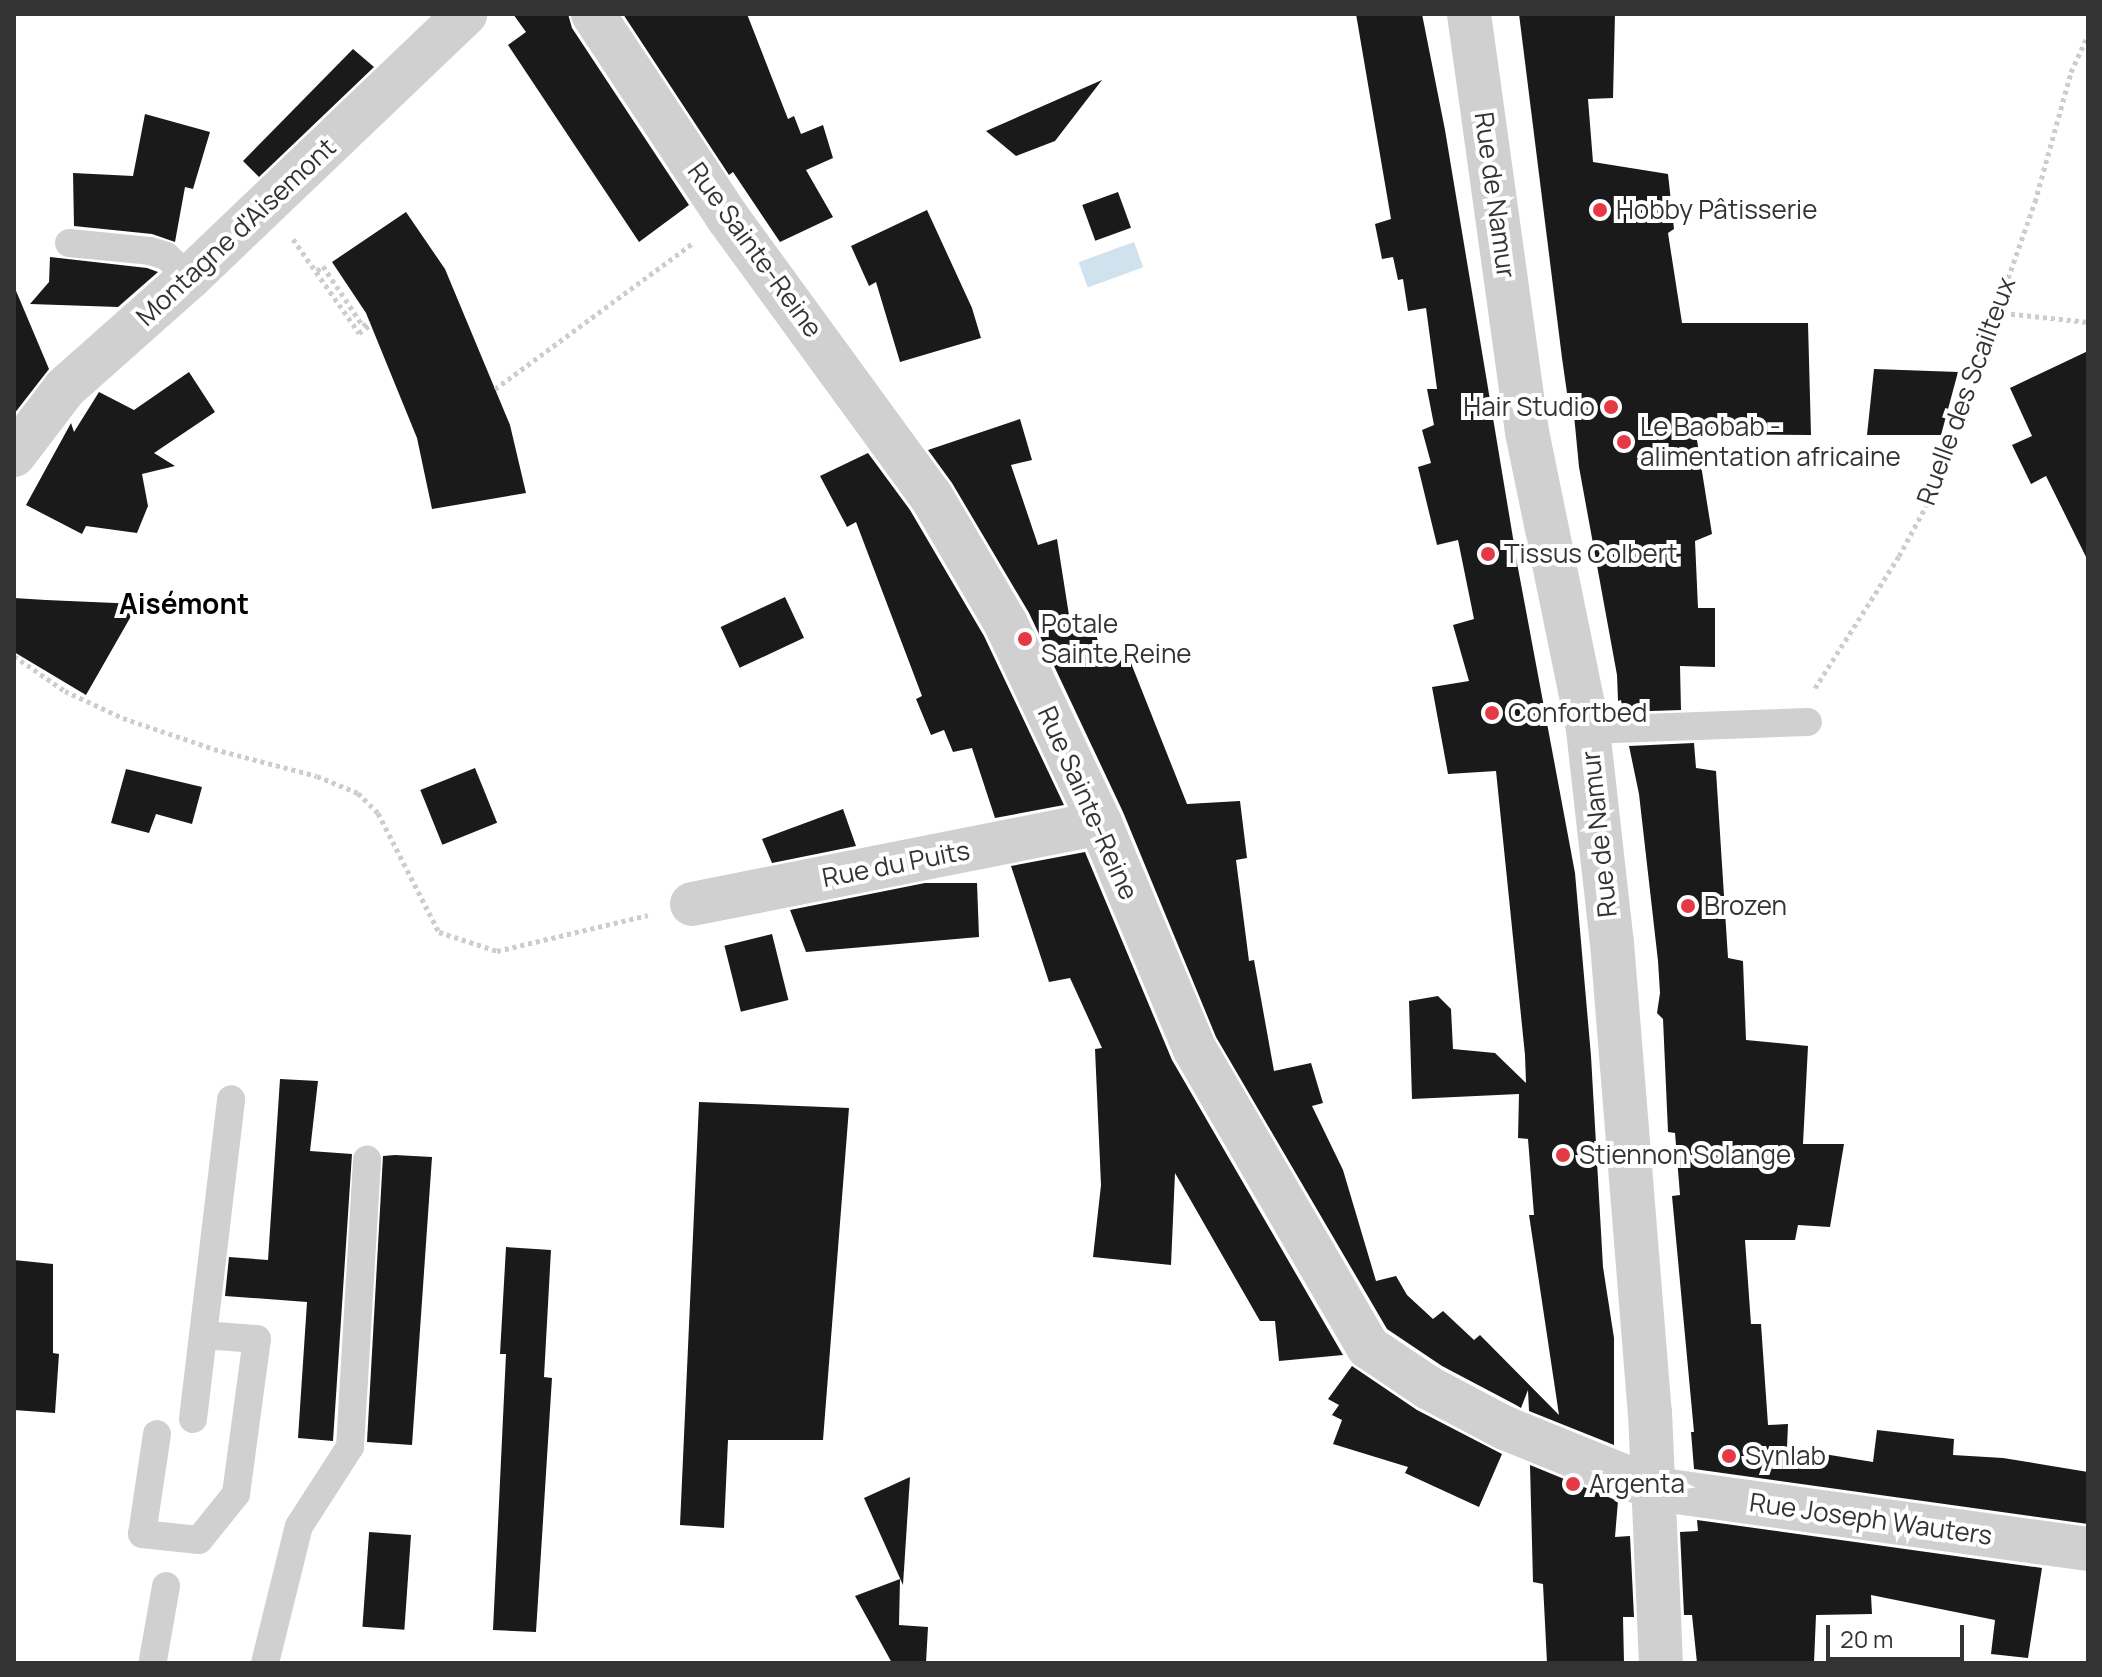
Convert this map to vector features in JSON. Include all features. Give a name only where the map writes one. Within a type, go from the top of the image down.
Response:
[{"type":"street","name":"Montagne d'Aisemont","points":[[14,455],[65,388],[190,277],[465,14]]},
{"type":"street","name":"Rue Sainte-Reine","points":[[593,14],[728,218],[931,496],[1006,624],[1100,823],[1194,1048],[1368,1347],[1429,1388],[1505,1428],[1655,1489]]},
{"type":"street","name":"Rue de Namur","points":[[1469,14],[1527,432],[1588,730],[1612,943],[1655,1489],[1661,1663]]},
{"type":"street","name":"Rue du Puits","points":[[692,904],[1100,823]]},
{"type":"street","name":"Rue Joseph Wauters","points":[[1655,1489],[2088,1549]]},
{"type":"lane","points":[[69,243],[150,251],[166,256],[190,277]]},
{"type":"lane","points":[[1588,730],[1801,722]]},
{"type":"lane","points":[[193,1419],[231,1099]]},
{"type":"lane","points":[[265,1663],[299,1526],[350,1447],[367,1160]]},
{"type":"lane","points":[[157,1434],[142,1534],[199,1540],[236,1494],[257,1339],[203,1335]]},
{"type":"lane","points":[[153,1660],[166,1586]]},
{"type":"path","name":"Ruelle des Scailteux","points":[[1801,722],[1931,497],[2035,202],[2071,72],[2088,35]]},
{"type":"path","points":[[495,389],[728,218]]},
{"type":"path","points":[[317,271],[359,333],[370,323]]},
{"type":"path","points":[[1995,312],[2088,322]]},
{"type":"path","points":[[14,656],[65,691],[123,718],[214,749],[317,776],[358,793],[378,813],[439,932],[497,951],[692,904]]},
{"type":"water","points":[[1134,242],[1143,267],[1088,288],[1079,262]]},
{"type":"building","points":[[513,14],[568,14],[572,28],[689,205],[639,242],[508,45],[526,32]]},
{"type":"building","points":[[623,14],[747,14],[788,119],[794,116],[801,134],[823,125],[833,158],[806,170],[833,217],[780,242],[733,172],[729,175]]},
{"type":"building","points":[[1356,14],[1422,14],[1445,130],[1518,568],[1575,873],[1591,1056],[1603,1267],[1614,1338],[1614,1445],[1529,1411],[1528,1390],[1521,1408],[1442,1366],[1387,1329],[1216,1037],[1123,812],[1029,613],[952,483],[928,450],[1020,419],[1032,460],[1011,465],[1038,545],[1057,539],[1071,628],[1093,624],[1104,662],[1127,653],[1187,804],[1240,801],[1247,858],[1236,860],[1249,961],[1254,960],[1274,1071],[1311,1063],[1323,1103],[1312,1106],[1343,1170],[1376,1281],[1396,1276],[1407,1295],[1433,1319],[1443,1311],[1474,1340],[1480,1335],[1559,1415],[1529,1215],[1534,1215],[1528,1139],[1518,1138],[1519,1094],[1412,1099],[1409,1001],[1438,996],[1451,1009],[1453,1049],[1495,1053],[1526,1083],[1525,1055],[1496,771],[1448,774],[1432,687],[1469,681],[1453,625],[1474,619],[1458,540],[1437,545],[1418,467],[1431,463],[1422,430],[1434,425],[1427,389],[1437,389],[1426,308],[1408,311],[1403,279],[1398,280],[1393,257],[1382,259],[1375,224],[1391,219]]},
{"type":"building","points":[[1519,14],[1615,14],[1613,98],[1588,99],[1593,162],[1668,174],[1674,229],[1668,233],[1682,323],[1808,323],[1811,435],[1696,434],[1712,534],[1695,541],[1698,608],[1715,608],[1715,667],[1680,666],[1681,710],[1623,712],[1621,700],[1618,701],[1617,675],[1579,467],[1572,394],[1567,393]]},
{"type":"building","points":[[353,49],[374,67],[259,177],[243,161]]},
{"type":"building","points":[[1102,80],[1055,141],[1016,156],[986,131]]},
{"type":"building","points":[[145,114],[210,132],[193,189],[185,187],[175,242],[152,234],[74,226],[73,173],[133,176]]},
{"type":"building","points":[[1118,192],[1131,228],[1095,241],[1082,205]]},
{"type":"building","points":[[927,210],[972,308],[981,338],[900,362],[876,282],[869,286],[851,246]]},
{"type":"building","points":[[406,212],[445,269],[510,425],[526,493],[432,509],[417,438],[366,313],[332,262]]},
{"type":"building","points":[[50,257],[147,268],[158,272],[118,307],[30,304],[49,282]]},
{"type":"building","points":[[14,286],[49,369],[14,414]]},
{"type":"building","points":[[2088,351],[2088,561],[2046,476],[2031,484],[2012,445],[2032,436],[2010,388]]},
{"type":"building","points":[[1874,369],[1958,372],[1941,435],[1867,435]]},
{"type":"building","points":[[189,372],[215,412],[154,453],[175,466],[142,474],[148,506],[137,533],[86,526],[82,534],[26,505],[71,423],[74,432],[99,392],[134,410]]},
{"type":"building","points":[[868,453],[910,510],[984,636],[1064,805],[995,818],[972,748],[953,752],[944,730],[931,735],[916,699],[922,696],[856,522],[847,527],[820,476]]},
{"type":"building","points":[[785,597],[804,638],[740,668],[721,627]]},
{"type":"building","points":[[14,598],[138,604],[86,695],[14,652]]},
{"type":"building","points":[[1694,743],[1696,768],[1716,771],[1728,958],[1743,961],[1746,1040],[1808,1046],[1803,1144],[1844,1144],[1830,1227],[1798,1225],[1795,1240],[1745,1240],[1751,1324],[1761,1324],[1768,1425],[1788,1424],[1787,1448],[1873,1462],[1877,1430],[1954,1439],[1953,1455],[2003,1458],[2088,1472],[2088,1524],[1694,1469],[1691,1432],[1694,1432],[1672,1196],[1680,1195],[1675,1133],[1668,1132],[1663,1019],[1657,1013],[1660,993],[1658,961],[1639,794],[1629,746]]},
{"type":"building","points":[[475,768],[497,823],[442,845],[420,790]]},
{"type":"building","points":[[126,769],[202,787],[192,824],[156,814],[149,833],[111,823]]},
{"type":"building","points":[[843,809],[856,846],[772,863],[762,839]]},
{"type":"building","points":[[1085,852],[1172,1060],[1343,1355],[1279,1361],[1275,1321],[1260,1321],[1175,1173],[1171,1265],[1093,1257],[1101,1185],[1095,1049],[1102,1048],[1070,978],[1049,982],[1011,866]]},
{"type":"building","points":[[925,883],[977,883],[979,937],[806,952],[790,910]]},
{"type":"building","points":[[772,934],[788,1000],[741,1012],[724,946]]},
{"type":"building","points":[[280,1079],[318,1081],[310,1151],[352,1154],[333,1441],[298,1438],[307,1302],[225,1296],[229,1257],[268,1260]]},
{"type":"building","points":[[699,1102],[849,1108],[823,1440],[728,1440],[724,1528],[680,1525]]},
{"type":"building","points":[[383,1156],[432,1157],[412,1445],[367,1442]]},
{"type":"building","points":[[506,1247],[551,1250],[544,1377],[552,1378],[536,1632],[493,1630],[506,1354],[500,1354]]},
{"type":"building","points":[[14,1260],[53,1264],[53,1353],[59,1354],[55,1413],[14,1410]]},
{"type":"building","points":[[1352,1366],[1417,1410],[1502,1454],[1479,1507],[1405,1473],[1408,1467],[1333,1444],[1342,1420],[1332,1415],[1339,1405],[1328,1399]]},
{"type":"building","points":[[1530,1465],[1618,1501],[1615,1537],[1630,1536],[1634,1617],[1623,1617],[1624,1663],[1547,1663],[1543,1584],[1533,1582]]},
{"type":"building","points":[[910,1477],[903,1585],[864,1498]]},
{"type":"building","points":[[1697,1520],[2042,1568],[2028,1658],[1991,1654],[1995,1620],[1871,1595],[1872,1614],[1816,1615],[1814,1663],[1697,1663],[1692,1615],[1684,1615],[1680,1532],[1698,1531]]},
{"type":"building","points":[[369,1532],[411,1535],[404,1630],[362,1627]]},
{"type":"building","points":[[900,1579],[899,1625],[928,1627],[926,1663],[892,1663],[855,1596]]},
{"type":"place","name":"Hobby Pâtisserie","points":[[1600,210]]},
{"type":"place","name":"Hair Studio","points":[[1611,407]]},
{"type":"place","name":"Le Baobab - alimentation africaine","points":[[1624,442]]},
{"type":"place","name":"Tissus Colbert","points":[[1488,554]]},
{"type":"place","name":"Potale Sainte Reine","points":[[1025,639]]},
{"type":"place","name":"Confortbed","points":[[1492,713]]},
{"type":"place","name":"Brozen","points":[[1688,906]]},
{"type":"place","name":"Stiennon Solange","points":[[1563,1155]]},
{"type":"place","name":"Synlab","points":[[1729,1456]]},
{"type":"place","name":"Argenta","points":[[1573,1484]]},
{"type":"district","name":"Aisémont","points":[[184,603]]}]
